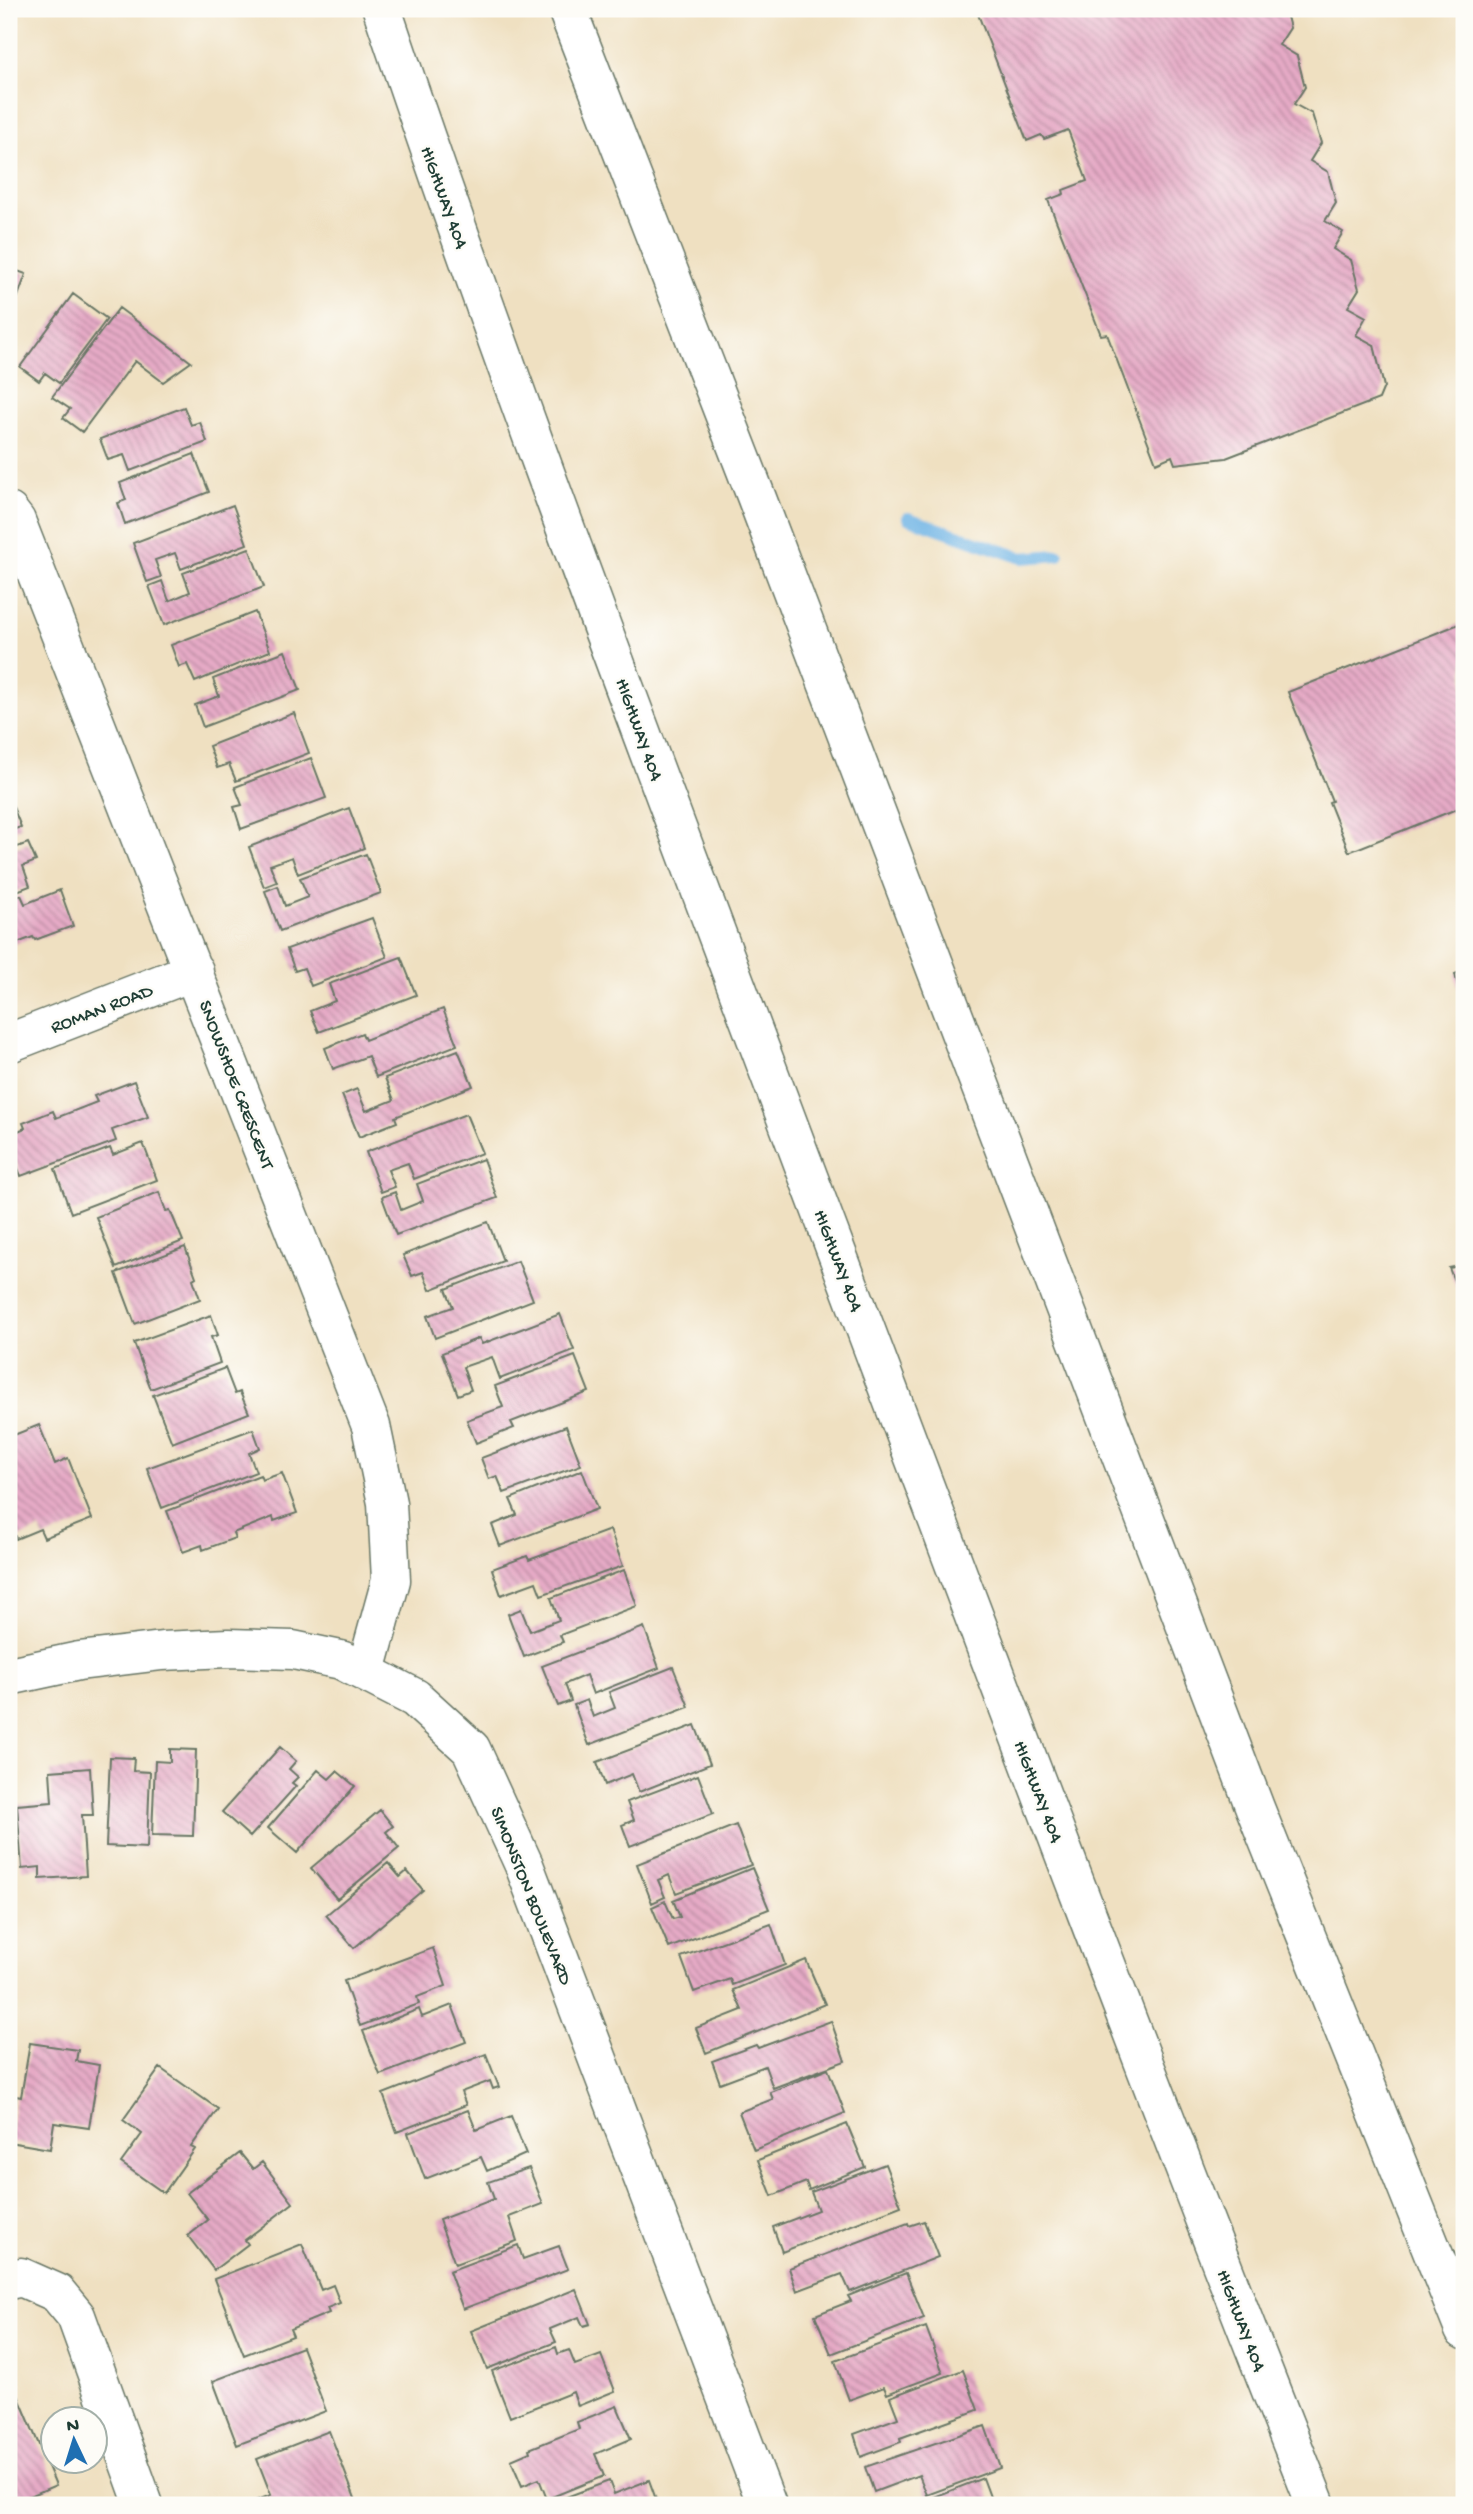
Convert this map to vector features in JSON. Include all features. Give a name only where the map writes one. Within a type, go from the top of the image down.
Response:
[{"type":"main road","name":"HIGHWAY 404","points":[[382,9],[438,177],[573,548],[777,1094],[1160,2109],[1316,2505]]},
{"type":"main road","points":[[567,9],[761,509],[1255,1808],[1464,2330]]},
{"type":"main road","name":"SNOWSHOE CRESCENT","points":[[9,512],[16,521],[371,1426],[387,1503],[391,1580],[366,1671]]},
{"type":"main road","name":"ROMAN ROAD","points":[[9,1043],[194,971]]},
{"type":"main road","name":"SIMONSTON BOULEVARD","points":[[9,1676],[93,1660],[162,1651],[228,1648],[293,1650],[341,1660],[415,1698],[471,1749],[524,1865],[766,2505]]},
{"type":"main road","points":[[9,2280],[21,2277],[57,2293],[76,2316],[144,2505]]},
{"type":"building","points":[[976,9],[1285,9],[1290,28],[1279,45],[1297,56],[1305,87],[1294,104],[1312,114],[1321,143],[1310,161],[1328,172],[1336,203],[1325,221],[1343,232],[1333,249],[1351,260],[1359,289],[1348,307],[1366,317],[1356,335],[1374,345],[1384,387],[1379,399],[1226,458],[1175,464],[1172,456],[1156,463],[1107,334],[1101,335],[1048,200],[1064,194],[1063,190],[1087,181],[1068,130],[1044,139],[1041,135],[1027,141]]},
{"type":"building","points":[[9,268],[26,274],[9,321]]},
{"type":"building","points":[[73,294],[107,319],[59,383],[45,373],[39,381],[20,367]]},
{"type":"building","points":[[119,308],[191,362],[163,382],[135,361],[82,432],[63,418],[70,409],[52,397]]},
{"type":"building","points":[[184,407],[191,425],[200,422],[207,442],[130,471],[124,455],[108,460],[100,439]]},
{"type":"building","points":[[194,454],[209,492],[125,524],[118,503],[126,500],[120,483]]},
{"type":"building","points":[[233,505],[247,544],[181,569],[175,553],[155,560],[161,577],[147,582],[133,543]]},
{"type":"building","points":[[249,548],[264,587],[164,625],[149,586],[162,581],[169,601],[190,592],[183,573]]},
{"type":"building","points":[[255,612],[270,651],[195,682],[187,664],[179,667],[171,645]]},
{"type":"building","points":[[1464,622],[1464,806],[1349,852],[1329,802],[1332,801],[1288,692]]},
{"type":"building","points":[[285,651],[300,690],[203,727],[195,705],[219,696],[213,679]]},
{"type":"building","points":[[294,713],[309,753],[236,781],[229,764],[217,768],[209,746]]},
{"type":"building","points":[[311,758],[326,798],[241,829],[234,807],[242,805],[235,787]]},
{"type":"building","points":[[9,797],[21,827],[9,831]]},
{"type":"building","points":[[349,808],[364,848],[298,874],[292,857],[270,865],[277,882],[264,887],[249,847]]},
{"type":"building","points":[[28,843],[36,861],[23,866],[30,886],[9,894],[9,850]]},
{"type":"building","points":[[366,854],[381,893],[280,931],[265,891],[278,886],[285,906],[308,897],[300,878]]},
{"type":"building","points":[[60,890],[73,926],[9,946],[9,900],[21,895],[25,904]]},
{"type":"building","points":[[372,918],[387,957],[311,986],[304,968],[295,971],[287,949]]},
{"type":"building","points":[[401,957],[416,995],[319,1032],[310,1011],[335,1001],[329,984]]},
{"type":"building","points":[[1464,971],[1464,1008],[1463,1008],[1455,974]]},
{"type":"building","points":[[443,1009],[457,1045],[376,1077],[368,1056],[333,1069],[325,1048],[362,1033],[365,1040]]},
{"type":"building","points":[[458,1050],[473,1086],[395,1117],[397,1122],[359,1137],[342,1095],[357,1089],[366,1111],[394,1100],[385,1078]]},
{"type":"building","points":[[134,1081],[148,1117],[112,1130],[116,1141],[21,1176],[9,1145],[9,1135],[25,1128],[23,1123],[53,1111],[56,1118],[97,1102],[94,1096]]},
{"type":"building","points":[[466,1114],[482,1153],[414,1179],[408,1163],[388,1170],[395,1187],[381,1192],[366,1152]]},
{"type":"building","points":[[143,1143],[157,1180],[71,1213],[55,1169],[110,1148],[113,1155]]},
{"type":"building","points":[[483,1159],[497,1198],[396,1235],[382,1197],[395,1192],[401,1210],[423,1201],[417,1184]]},
{"type":"building","points":[[159,1192],[183,1241],[116,1268],[96,1217]]},
{"type":"building","points":[[488,1222],[503,1261],[430,1290],[423,1272],[412,1276],[403,1255]]},
{"type":"building","points":[[185,1247],[196,1277],[193,1279],[200,1299],[135,1324],[116,1273]]},
{"type":"building","points":[[518,1261],[533,1300],[435,1338],[427,1316],[453,1307],[446,1289]]},
{"type":"building","points":[[1464,1265],[1464,1306],[1449,1268]]},
{"type":"building","points":[[560,1314],[574,1350],[500,1379],[492,1357],[463,1367],[471,1390],[458,1395],[442,1353],[479,1338],[482,1344]]},
{"type":"building","points":[[211,1315],[218,1335],[211,1337],[220,1363],[151,1389],[134,1343]]},
{"type":"building","points":[[575,1356],[589,1392],[511,1422],[514,1428],[476,1443],[467,1420],[503,1407],[495,1386]]},
{"type":"building","points":[[225,1368],[235,1394],[240,1392],[249,1413],[172,1443],[153,1395]]},
{"type":"building","points":[[39,1425],[55,1464],[68,1458],[92,1519],[44,1538],[40,1529],[16,1539],[9,1521],[9,1437]]},
{"type":"building","points":[[566,1426],[581,1465],[504,1493],[497,1476],[489,1479],[481,1458]]},
{"type":"building","points":[[253,1429],[260,1448],[249,1453],[256,1472],[162,1508],[147,1468]]},
{"type":"building","points":[[582,1470],[597,1509],[500,1546],[492,1525],[517,1515],[510,1499]]},
{"type":"building","points":[[282,1473],[297,1513],[274,1521],[273,1517],[233,1533],[235,1538],[203,1550],[202,1545],[183,1552],[167,1511],[260,1475],[262,1480]]},
{"type":"building","points":[[610,1530],[623,1566],[541,1595],[536,1582],[501,1595],[492,1569],[527,1556],[529,1560]]},
{"type":"building","points":[[624,1570],[637,1606],[560,1635],[563,1642],[524,1657],[508,1614],[521,1609],[530,1631],[559,1620],[551,1598]]},
{"type":"building","points":[[644,1627],[659,1668],[593,1694],[586,1675],[565,1684],[571,1701],[558,1706],[542,1666]]},
{"type":"building","points":[[673,1667],[689,1707],[589,1745],[574,1705],[587,1700],[593,1717],[615,1708],[609,1692]]},
{"type":"building","points":[[695,1725],[710,1764],[639,1792],[632,1774],[605,1785],[597,1762]]},
{"type":"building","points":[[280,1747],[296,1761],[289,1769],[298,1777],[292,1783],[296,1786],[250,1837],[222,1812]]},
{"type":"building","points":[[170,1749],[196,1750],[193,1836],[152,1835],[155,1761],[170,1762]]},
{"type":"building","points":[[110,1757],[134,1758],[133,1771],[150,1772],[147,1848],[106,1846]]},
{"type":"building","points":[[90,1768],[93,1815],[82,1815],[86,1876],[40,1879],[40,1867],[22,1869],[17,1805],[52,1802],[50,1771]]},
{"type":"building","points":[[318,1770],[329,1779],[337,1771],[355,1786],[297,1853],[268,1828]]},
{"type":"building","points":[[698,1775],[713,1814],[630,1846],[622,1825],[634,1820],[627,1802]]},
{"type":"building","points":[[380,1810],[393,1826],[386,1832],[399,1848],[337,1899],[311,1868]]},
{"type":"building","points":[[736,1825],[751,1865],[676,1893],[669,1875],[658,1880],[665,1897],[652,1903],[637,1864]]},
{"type":"building","points":[[388,1863],[400,1877],[407,1871],[423,1890],[354,1948],[326,1915]]},
{"type":"building","points":[[752,1868],[769,1909],[669,1948],[652,1907],[665,1901],[673,1919],[680,1917],[673,1900]]},
{"type":"building","points":[[771,1924],[785,1965],[732,1985],[730,1979],[694,1992],[681,1957]]},
{"type":"building","points":[[433,1948],[446,1986],[417,1997],[419,2004],[360,2026],[344,1981]]},
{"type":"building","points":[[806,1960],[825,2004],[706,2053],[696,2028],[742,2010],[733,1990]]},
{"type":"building","points":[[452,2005],[466,2042],[380,2075],[363,2031],[419,2009],[422,2017]]},
{"type":"building","points":[[831,2021],[845,2061],[773,2088],[765,2066],[720,2083],[712,2061],[756,2045],[758,2048]]},
{"type":"building","points":[[30,2043],[78,2050],[76,2061],[99,2065],[89,2128],[54,2123],[50,2149],[9,2142],[16,2096],[21,2097]]},
{"type":"building","points":[[486,2054],[499,2087],[493,2089],[490,2081],[461,2092],[466,2105],[397,2132],[383,2094]]},
{"type":"building","points":[[160,2068],[218,2109],[191,2147],[195,2149],[164,2193],[121,2163],[142,2134],[123,2120]]},
{"type":"building","points":[[828,2069],[845,2113],[754,2150],[739,2112],[773,2099],[770,2092]]},
{"type":"building","points":[[468,2110],[476,2130],[511,2116],[526,2154],[487,2171],[481,2157],[425,2179],[408,2133]]},
{"type":"building","points":[[847,2124],[865,2167],[809,2190],[806,2182],[772,2196],[758,2160]]},
{"type":"building","points":[[240,2153],[253,2169],[262,2162],[293,2203],[245,2240],[248,2244],[214,2270],[188,2236],[208,2220],[187,2193]]},
{"type":"building","points":[[885,2164],[901,2206],[782,2252],[773,2227],[818,2210],[811,2192]]},
{"type":"building","points":[[529,2168],[543,2204],[509,2217],[517,2241],[455,2264],[439,2220],[494,2199],[488,2182]]},
{"type":"building","points":[[924,2221],[938,2257],[850,2292],[842,2274],[797,2291],[789,2268],[908,2223],[909,2226]]},
{"type":"building","points":[[302,2244],[321,2290],[333,2285],[340,2303],[327,2308],[329,2313],[290,2329],[293,2336],[244,2355],[214,2279]]},
{"type":"building","points":[[518,2245],[523,2259],[559,2246],[568,2269],[463,2309],[449,2271]]},
{"type":"building","points":[[906,2273],[924,2318],[831,2354],[815,2315],[851,2301],[848,2296]]},
{"type":"building","points":[[576,2289],[590,2324],[583,2326],[579,2317],[550,2329],[556,2342],[487,2369],[471,2331]]},
{"type":"building","points":[[926,2327],[943,2373],[887,2394],[884,2387],[849,2400],[835,2361]]},
{"type":"building","points":[[302,2347],[326,2411],[237,2445],[213,2381]]},
{"type":"building","points":[[556,2347],[558,2354],[569,2350],[575,2365],[601,2355],[615,2391],[578,2406],[573,2392],[510,2417],[492,2371]]},
{"type":"building","points":[[963,2370],[978,2410],[900,2438],[901,2442],[861,2457],[854,2434],[898,2418],[890,2397]]},
{"type":"building","points":[[17,2393],[38,2443],[38,2476],[52,2476],[56,2485],[9,2505],[9,2396]]},
{"type":"building","points":[[617,2406],[631,2439],[595,2454],[604,2476],[547,2499],[539,2479],[522,2486],[511,2460],[530,2452],[529,2449],[579,2429],[577,2422]]},
{"type":"building","points":[[985,2426],[1000,2468],[927,2495],[919,2475],[874,2492],[865,2467]]},
{"type":"building","points":[[329,2431],[356,2501],[345,2505],[244,2505],[271,2495],[257,2459]]},
{"type":"building","points":[[983,2478],[993,2505],[931,2505],[929,2499]]},
{"type":"building","points":[[649,2480],[658,2505],[545,2505],[609,2481],[614,2494]]},
{"type":"waterway","points":[[908,518],[1022,558],[1058,555]]}]
